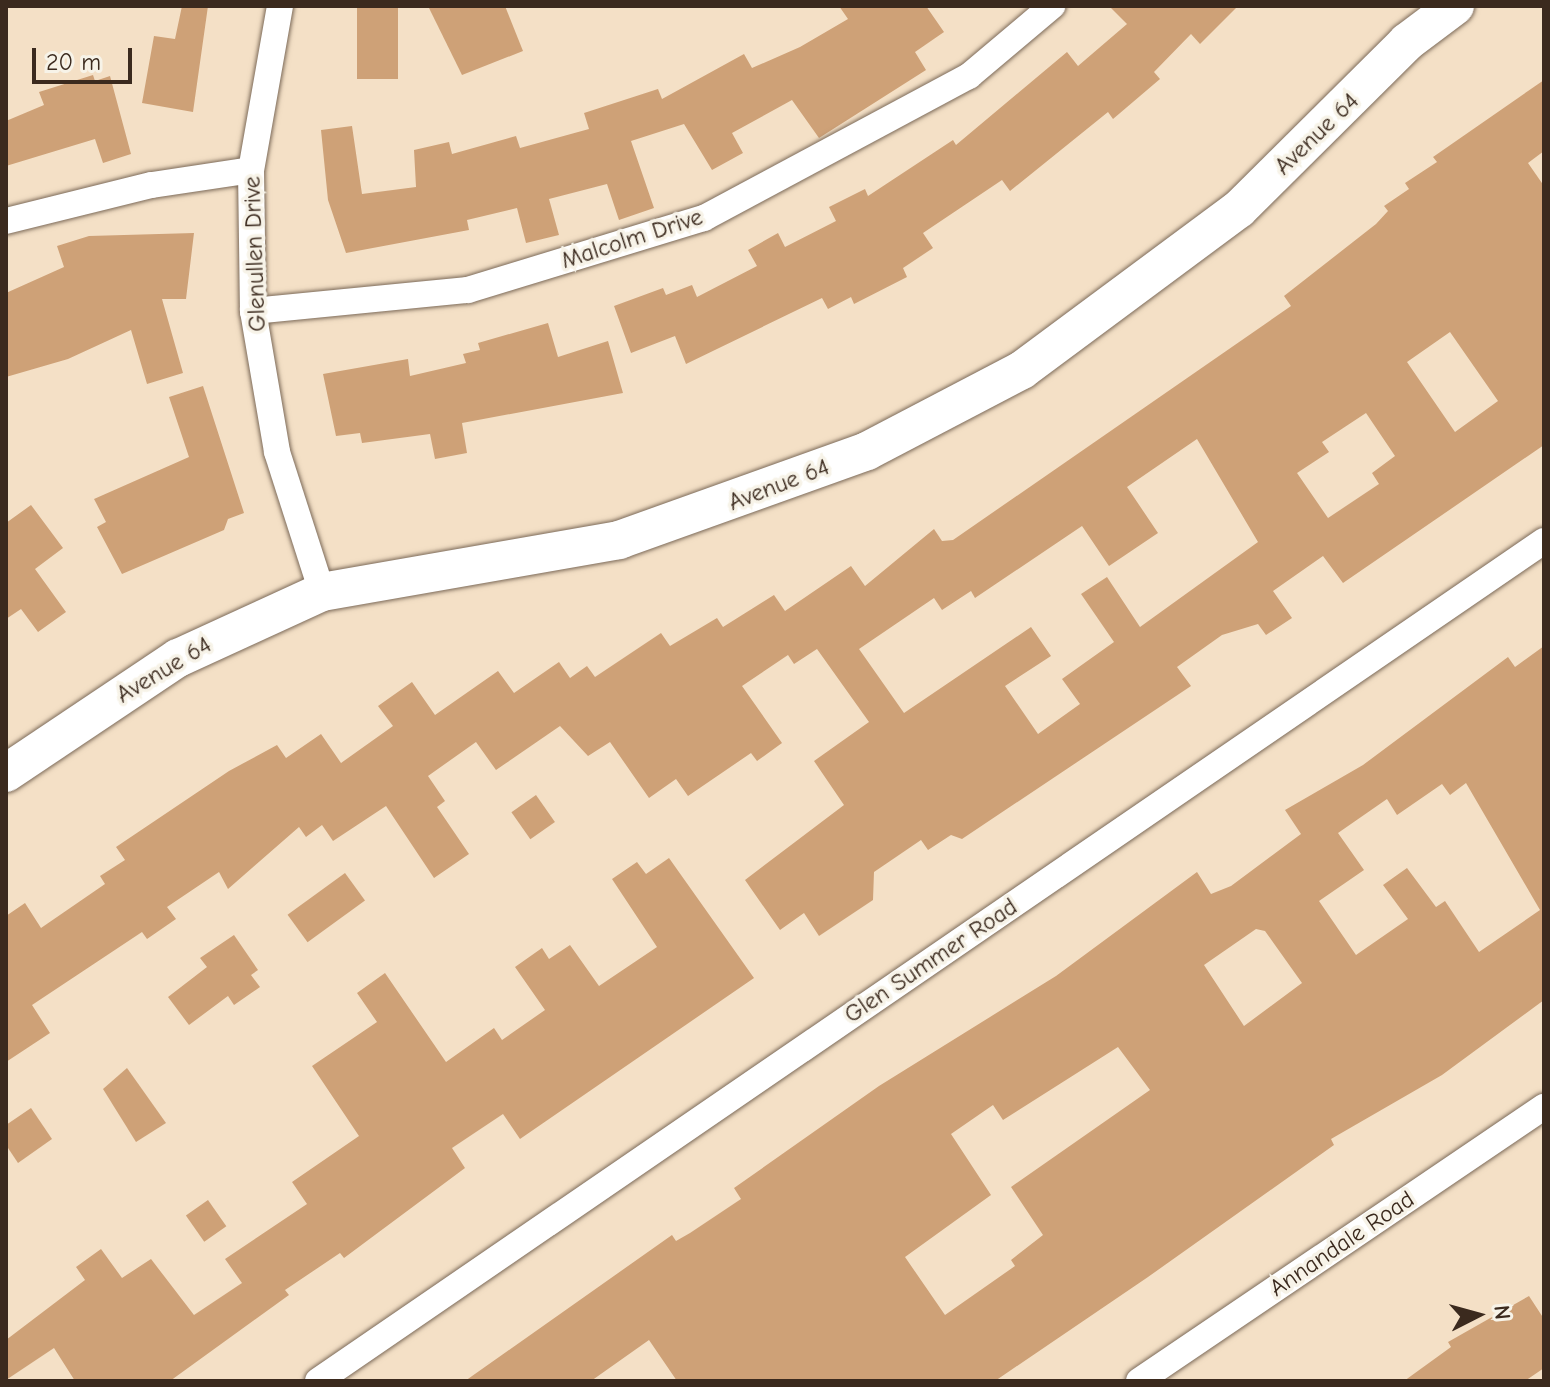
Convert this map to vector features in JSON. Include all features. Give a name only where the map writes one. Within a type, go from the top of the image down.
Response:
[{"type":"street","name":"Glenullen Drive","points":[[280,6],[251,170],[253,311],[277,452],[322,592]]},
{"type":"street","name":"Malcolm Drive","points":[[253,311],[468,290],[704,218],[969,76],[1052,6]]},
{"type":"street","name":"Avenue 64","points":[[6,773],[178,658],[322,592],[619,540],[867,451],[1022,370],[1147,284],[1239,209],[1407,42],[1455,6]]},
{"type":"street","points":[[6,221],[152,185],[251,170]]},
{"type":"street","name":"Glen Summer Road","points":[[318,1381],[1544,541]]},
{"type":"street","name":"Annandale Road","points":[[1139,1381],[1544,1107]]},
{"type":"building","points":[[182,6],[208,6],[193,112],[142,103],[154,36],[175,39]]},
{"type":"building","points":[[357,6],[398,6],[398,79],[357,79]]},
{"type":"building","points":[[428,6],[505,6],[523,51],[462,75]]},
{"type":"building","points":[[839,6],[926,6],[944,32],[915,52],[926,70],[819,138],[792,100],[732,133],[743,153],[712,170],[684,124],[631,141],[654,208],[619,220],[607,184],[549,199],[559,235],[526,243],[517,208],[467,220],[469,230],[346,253],[328,200],[321,130],[352,126],[362,194],[416,187],[414,150],[449,142],[452,154],[516,136],[520,148],[589,129],[584,113],[658,89],[662,99],[744,54],[752,68],[800,47],[848,19]]},
{"type":"building","points":[[1109,6],[1238,6],[1200,44],[1191,34],[1154,72],[1160,79],[1113,119],[1108,112],[1010,191],[1002,180],[923,233],[933,248],[903,268],[907,277],[854,304],[851,297],[828,309],[822,298],[686,364],[675,336],[631,353],[614,306],[663,288],[666,295],[692,285],[697,297],[757,266],[748,250],[778,233],[785,247],[836,221],[829,207],[865,189],[868,196],[953,140],[956,145],[1067,52],[1078,66],[1127,24]]},
{"type":"building","points":[[93,75],[95,81],[110,76],[131,154],[103,163],[95,139],[6,166],[6,121],[44,105],[39,92]]},
{"type":"building","points":[[1544,80],[1544,151],[1528,163],[1544,186],[1544,445],[1343,583],[1323,556],[1273,591],[1292,618],[1266,635],[1258,624],[1222,635],[1177,667],[1191,686],[962,839],[951,835],[928,850],[921,840],[874,872],[873,900],[819,936],[804,913],[780,930],[745,880],[844,805],[814,761],[869,722],[817,649],[794,664],[788,655],[742,686],[782,743],[757,761],[751,753],[688,796],[676,779],[649,798],[610,742],[588,756],[560,726],[496,770],[476,742],[428,776],[445,801],[437,807],[469,854],[434,878],[386,806],[333,841],[322,825],[306,837],[299,827],[228,889],[219,872],[167,907],[176,919],[147,939],[142,932],[32,1005],[50,1033],[6,1062],[6,916],[25,903],[41,928],[105,884],[100,876],[125,860],[116,847],[229,771],[277,745],[286,758],[321,734],[341,763],[393,726],[378,706],[412,682],[435,715],[498,671],[514,693],[559,662],[570,678],[587,666],[595,677],[661,633],[670,646],[717,618],[723,627],[774,595],[785,611],[851,566],[865,586],[934,529],[942,541],[953,540],[1291,306],[1284,296],[1376,224],[1388,211],[1384,206],[1409,189],[1405,183],[1437,162],[1433,157]],"holes":[[[1450,332],[1498,401],[1455,432],[1407,362]],[[1366,413],[1395,456],[1372,473],[1379,484],[1328,518],[1297,473],[1329,452],[1322,442]],[[1197,439],[1258,542],[1140,627],[1107,577],[1081,594],[1114,642],[1062,679],[1080,704],[1038,734],[1005,686],[1051,656],[1031,627],[904,713],[859,649],[934,598],[942,610],[971,591],[975,598],[1082,526],[1109,566],[1158,533],[1127,487]]]},
{"type":"building","points":[[194,233],[186,299],[162,299],[183,373],[147,384],[131,330],[68,359],[6,377],[6,293],[64,267],[57,246],[89,236]]},
{"type":"building","points":[[548,323],[558,357],[608,341],[623,393],[462,423],[467,453],[435,459],[430,434],[362,443],[360,433],[336,436],[323,374],[408,359],[410,376],[466,363],[463,354],[480,350],[478,343]]},
{"type":"building","points":[[203,386],[244,513],[228,519],[224,530],[122,574],[97,527],[106,522],[94,499],[189,457],[169,397]]},
{"type":"building","points":[[31,505],[63,548],[35,569],[66,612],[38,632],[21,609],[6,619],[6,523]]},
{"type":"building","points":[[1544,646],[1544,1000],[1442,1075],[1331,1139],[1334,1145],[1148,1277],[995,1381],[677,1381],[649,1340],[591,1381],[465,1381],[672,1235],[676,1241],[741,1199],[734,1188],[879,1086],[1056,976],[1197,872],[1211,894],[1231,886],[1301,834],[1285,810],[1363,765],[1508,657],[1515,667]],"holes":[[[1466,783],[1540,910],[1479,952],[1445,901],[1436,907],[1407,868],[1383,885],[1408,919],[1356,955],[1319,901],[1364,870],[1338,833],[1387,799],[1397,815],[1442,784],[1450,795]],[[1256,929],[1265,931],[1302,983],[1244,1026],[1204,965]],[[1118,1047],[1150,1090],[1011,1187],[1043,1235],[1011,1260],[1015,1266],[945,1315],[905,1257],[991,1195],[951,1134],[993,1105],[1003,1120]]]},
{"type":"building","points":[[536,795],[555,822],[530,839],[511,812]]},
{"type":"building","points":[[669,858],[754,978],[520,1139],[503,1114],[452,1148],[465,1168],[344,1258],[340,1253],[285,1290],[289,1295],[170,1381],[75,1381],[54,1348],[6,1380],[6,1340],[85,1280],[76,1267],[101,1249],[122,1278],[151,1259],[194,1315],[242,1283],[225,1259],[307,1204],[292,1182],[359,1136],[312,1066],[377,1022],[357,993],[385,973],[446,1062],[494,1028],[502,1040],[545,1010],[515,967],[542,948],[549,959],[570,945],[599,986],[657,947],[612,879],[637,862],[646,874]]},
{"type":"building","points":[[345,873],[365,901],[308,942],[288,915]]},
{"type":"building","points":[[234,935],[258,970],[251,975],[260,987],[234,1005],[228,996],[189,1025],[168,997],[207,967],[200,958]]},
{"type":"building","points":[[127,1068],[166,1123],[136,1142],[103,1089]]},
{"type":"building","points":[[31,1108],[52,1139],[18,1163],[6,1145],[6,1125]]},
{"type":"building","points":[[208,1200],[226,1226],[204,1242],[186,1215]]},
{"type":"building","points":[[1529,1296],[1544,1319],[1544,1368],[1525,1381],[1404,1381],[1451,1347],[1448,1342]]}]
